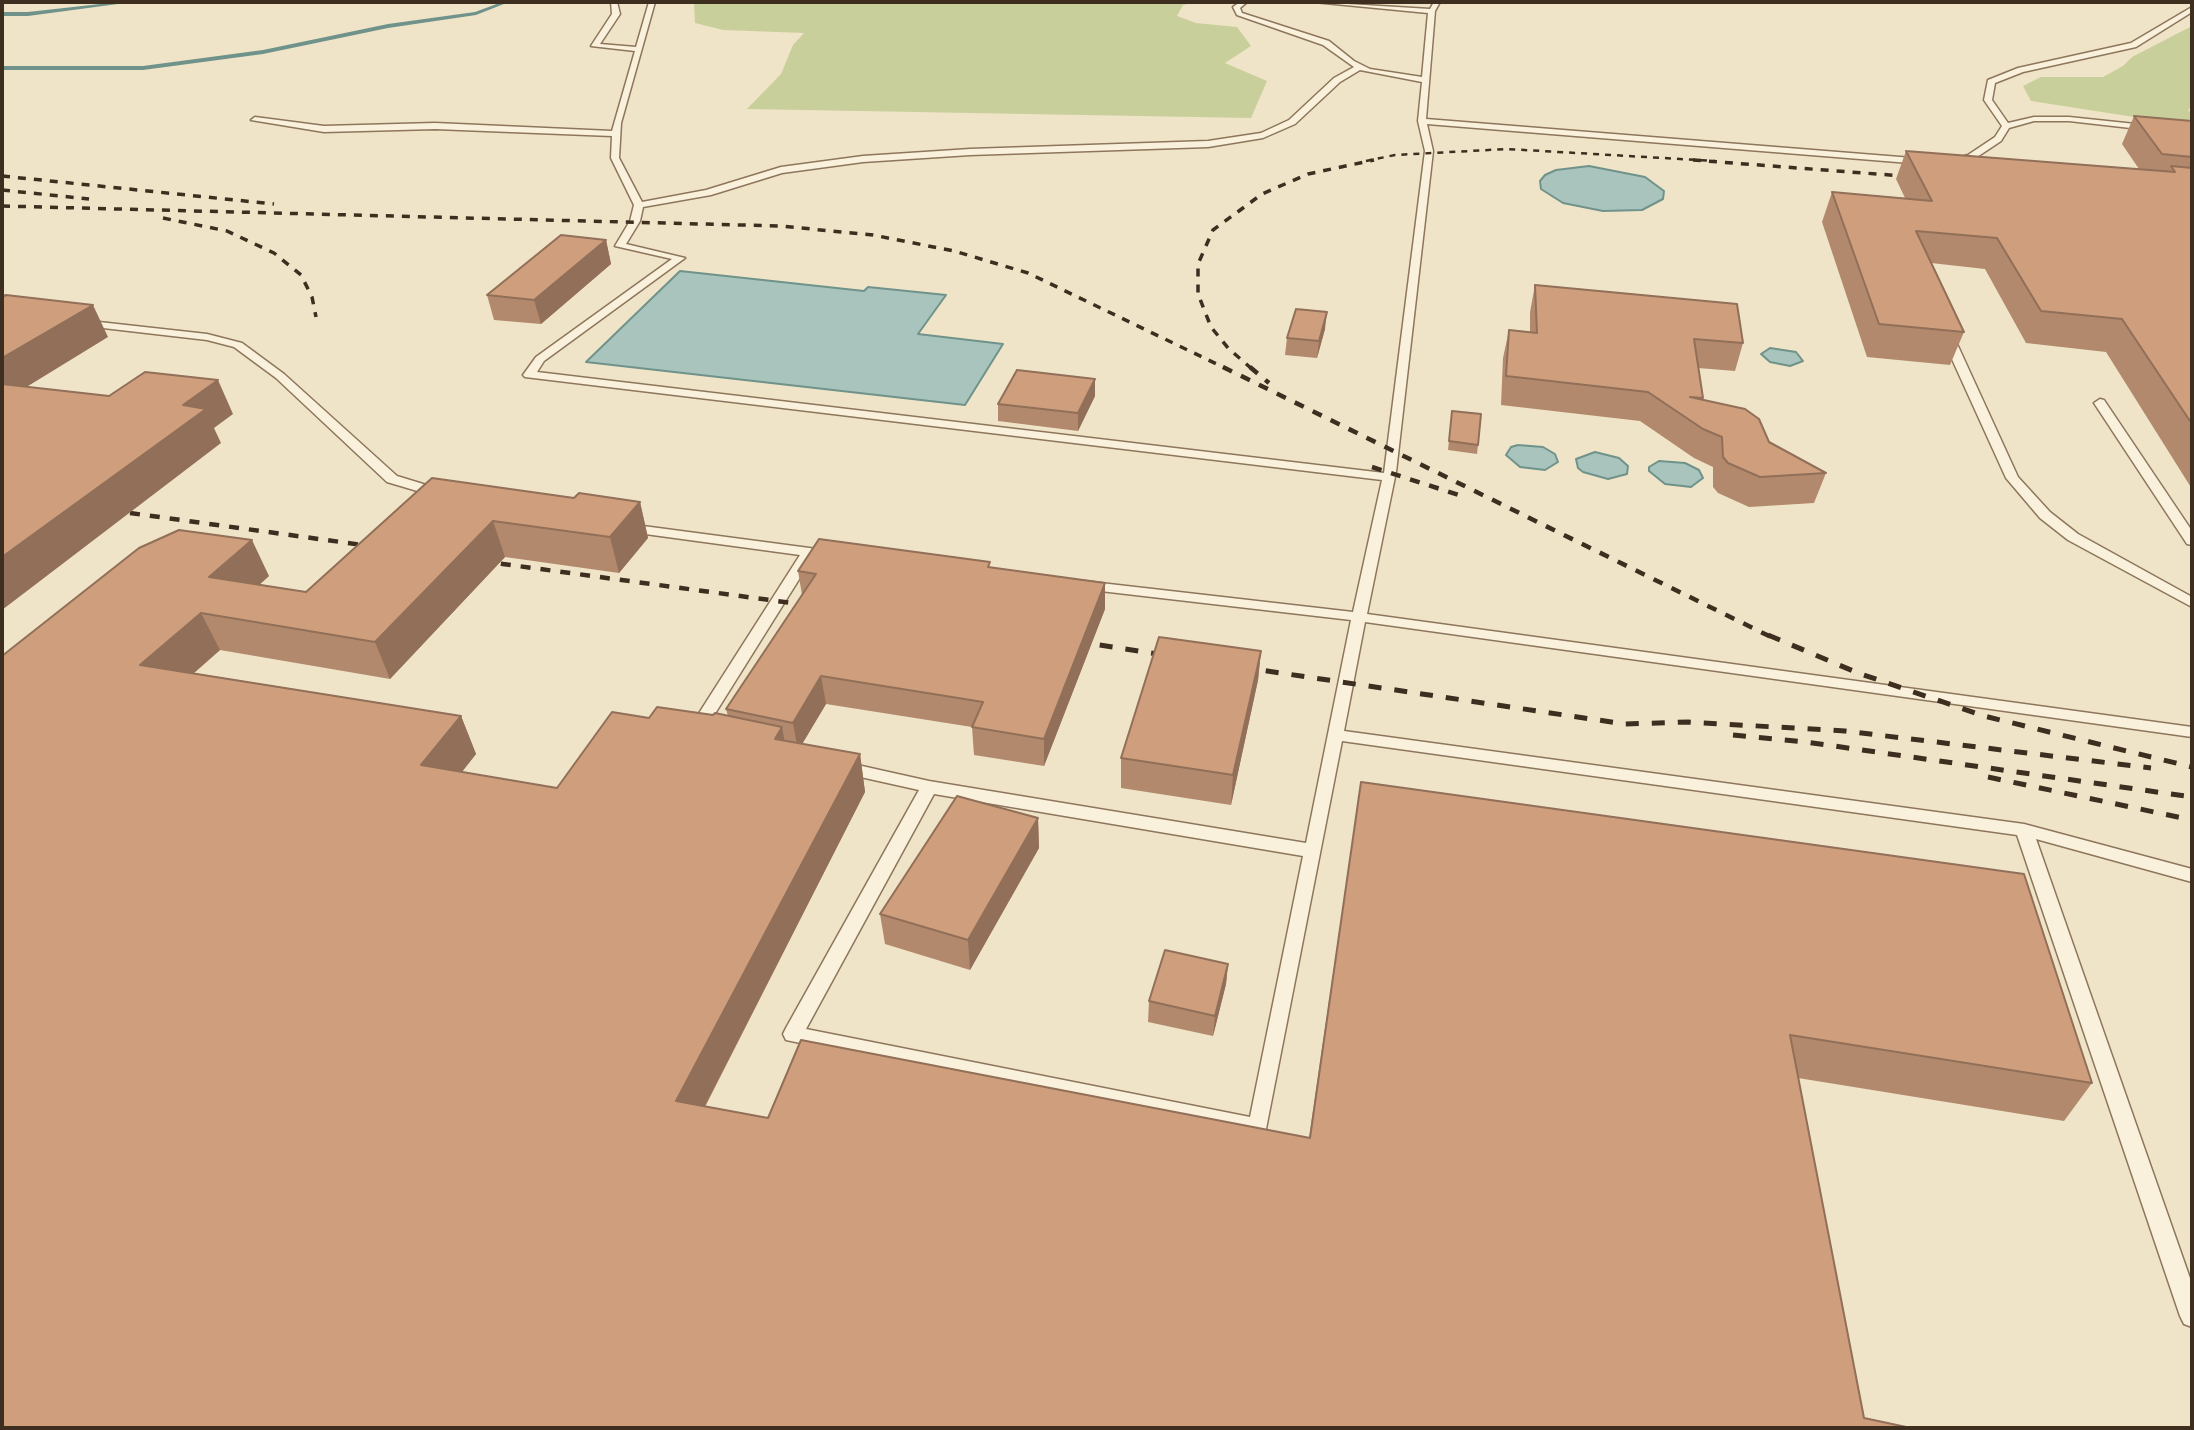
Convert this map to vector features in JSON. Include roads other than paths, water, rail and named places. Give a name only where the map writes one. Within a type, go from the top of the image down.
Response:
[{"type":"lane","points":[[614,2],[616,14],[595,46],[639,49]]},
{"type":"lane","points":[[652,2],[617,134],[615,159],[639,205],[635,221],[621,246],[680,258],[540,359],[529,375],[1389,477]]},
{"type":"lane","points":[[1244,2],[1236,7],[1239,15],[1326,43],[1360,67],[1426,80]]},
{"type":"lane","points":[[929,787],[793,1034],[1258,1128],[1389,477],[1429,151],[1422,121],[1435,6],[1317,2]]},
{"type":"lane","points":[[2006,126],[1988,100],[1991,82],[2001,75],[2133,45],[2192,9]]},
{"type":"lane","points":[[639,205],[708,193],[780,170],[863,159],[970,152],[1208,144],[1263,135],[1292,122],[1337,80],[1360,67]]},
{"type":"lane","points":[[1977,168],[1945,161],[1972,157],[1998,139],[2006,126],[2034,120],[2069,119],[2192,133]]},
{"type":"lane","points":[[255,120],[324,129],[435,126],[617,134]]},
{"type":"lane","points":[[1422,121],[1931,161]]},
{"type":"lane","points":[[70,321],[207,337],[238,345],[280,376],[392,479],[455,498]]},
{"type":"lane","points":[[1944,327],[2012,478],[2045,515],[2073,537],[2192,603]]},
{"type":"lane","points":[[2101,402],[2192,541]]},
{"type":"lane","points":[[615,526],[850,557]]},
{"type":"lane","points":[[706,739],[692,736],[808,552]]},
{"type":"lane","points":[[1070,583],[1359,617],[2192,732]]},
{"type":"lane","points":[[1336,734],[2024,830],[2192,875]]},
{"type":"lane","points":[[824,764],[929,787],[1313,851]]},
{"type":"lane","points":[[2024,830],[2192,1316]]},
{"type":"water","points":[[1589,166],[1645,177],[1664,191],[1663,199],[1642,210],[1603,211],[1563,203],[1541,189],[1540,181],[1545,175],[1556,170]]},
{"type":"water","points":[[680,271],[864,291],[868,287],[946,295],[918,334],[1003,344],[965,405],[586,362]]},
{"type":"water","points":[[1770,348],[1796,352],[1803,361],[1790,366],[1770,362],[1761,354]]},
{"type":"water","points":[[1511,447],[1543,447],[1555,454],[1558,462],[1545,470],[1520,467],[1506,455]]},
{"type":"water","points":[[1595,452],[1619,458],[1628,466],[1627,474],[1608,479],[1578,468],[1576,459]]},
{"type":"water","points":[[1659,461],[1685,463],[1699,470],[1703,478],[1691,487],[1665,484],[1649,471],[1649,467]]},
{"type":"waterway","points":[[2,14],[28,14],[130,2]]},
{"type":"waterway","points":[[2,68],[143,68],[263,52],[388,26],[476,13],[506,2]]},
{"type":"railway","points":[[1366,161],[1395,155],[1507,149],[1715,161]]},
{"type":"railway","points":[[1252,369],[1228,348],[1211,327],[1198,294],[1198,264],[1213,230],[1262,194],[1308,174],[1374,160]]},
{"type":"railway","points":[[1693,160],[1916,177]]},
{"type":"railway","points":[[2,176],[274,204]]},
{"type":"railway","points":[[2,190],[89,199]]},
{"type":"railway","points":[[2,206],[780,226],[873,235],[954,251],[1028,273],[1227,369]]},
{"type":"railway","points":[[163,218],[227,231],[274,253],[301,275],[312,297],[316,317]]},
{"type":"railway","points":[[1223,367],[1771,637]]},
{"type":"railway","points":[[1250,367],[1269,383]]},
{"type":"railway","points":[[1372,467],[1465,497]]},
{"type":"railway","points":[[130,513],[377,547]]},
{"type":"railway","points":[[481,561],[814,606]]},
{"type":"railway","points":[[1768,635],[1858,673],[1984,716],[2192,767]]},
{"type":"railway","points":[[1074,641],[1171,656]]},
{"type":"railway","points":[[1240,667],[1625,724],[1688,722],[1845,731],[2151,768]]},
{"type":"railway","points":[[1733,735],[1806,742],[2192,797]]},
{"type":"railway","points":[[1988,777],[2192,820]]}]
